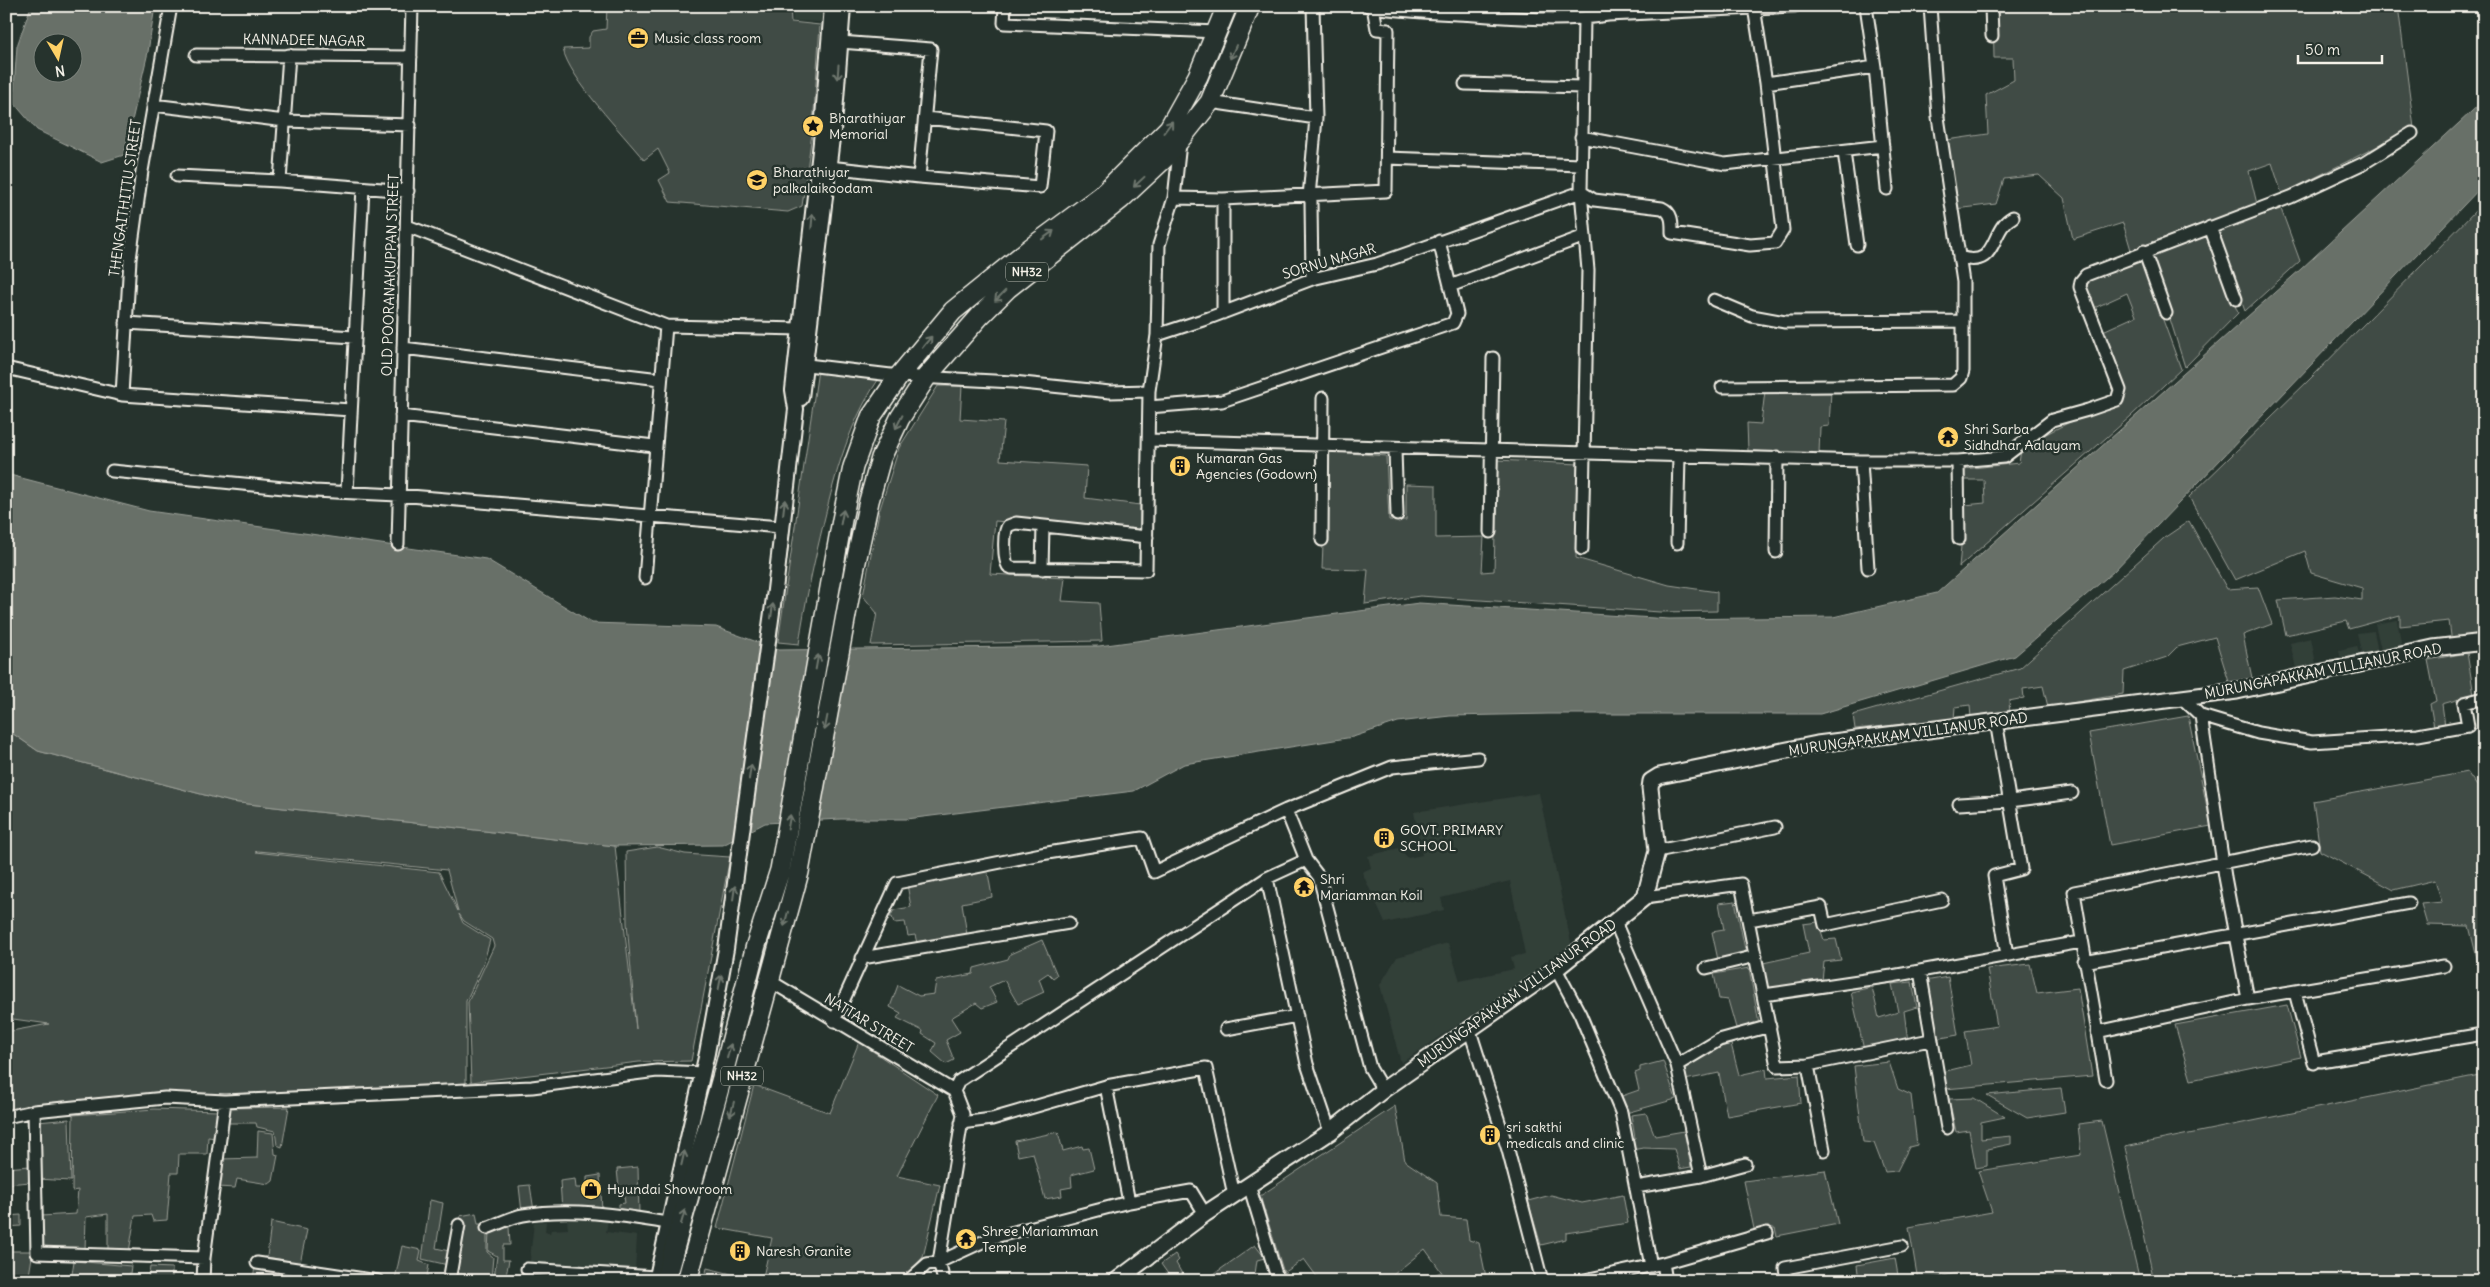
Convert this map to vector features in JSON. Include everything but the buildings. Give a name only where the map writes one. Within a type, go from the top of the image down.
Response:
[{"type":"highway","name":"NH32","points":[[659,1279],[733,1037],[756,945],[780,870],[853,466],[871,417],[899,376],[953,311],[1032,247],[1101,196],[1169,128],[1198,76],[1218,32],[1227,6]]},
{"type":"highway","name":"NH32","points":[[687,1281],[734,1103],[770,981],[798,872],[854,571],[869,501],[881,458],[900,418],[927,376],[980,316],[1008,288],[1121,199],[1167,156],[1181,139],[1210,102],[1250,6]]},
{"type":"main road","name":"MURUNGAPAKKAM VILLIANUR ROAD","points":[[1116,1281],[1134,1276],[1205,1214],[1330,1132],[1383,1090],[1470,1031],[1556,969],[1645,897],[1657,851],[1650,788],[1651,781],[1659,776],[1817,744],[2237,691],[2433,648],[2484,642]]},
{"type":"street","name":"THENGAITHITTU STREET","points":[[122,395],[132,249],[170,6]]},
{"type":"street","name":"OLD POORANAKUPPAN STREET","points":[[398,544],[412,6]]},
{"type":"street","points":[[527,1269],[659,1279],[668,1223],[703,1073],[726,949],[775,590],[796,409],[802,397],[801,329],[821,142],[832,6]]},
{"type":"street","points":[[802,364],[829,167],[843,6]]},
{"type":"street","points":[[1005,6],[1004,23],[1218,32]]},
{"type":"street","points":[[1312,6],[1316,118],[1309,197],[1311,201],[1312,279]]},
{"type":"street","points":[[1174,198],[1223,200],[1309,197],[1386,191],[1388,30],[1377,29],[1370,7],[1530,18],[1584,19],[1608,15],[1795,6]]},
{"type":"street","points":[[1866,6],[1875,67],[1887,189]]},
{"type":"street","points":[[1722,387],[1953,385],[1962,374],[1963,282],[1938,117],[1930,6]]},
{"type":"street","points":[[1991,6],[1992,36]]},
{"type":"street","points":[[1581,192],[1594,200],[1668,210],[1671,216],[1672,233],[1750,245],[1775,243],[1783,230],[1766,83],[1754,8]]},
{"type":"street","points":[[1582,549],[1588,270],[1581,192],[1584,19]]},
{"type":"street","points":[[840,42],[931,49],[919,177]]},
{"type":"street","name":"KANNADEE NAGAR","points":[[196,55],[411,57]]},
{"type":"street","points":[[280,181],[289,55]]},
{"type":"street","points":[[1766,83],[1875,67]]},
{"type":"street","points":[[1465,84],[1582,87]]},
{"type":"street","points":[[1210,102],[1316,118]]},
{"type":"street","points":[[154,105],[285,121],[410,125]]},
{"type":"street","points":[[829,167],[1040,187],[1046,131],[925,118]]},
{"type":"street","points":[[1149,440],[1395,449],[1492,449],[1585,454],[1777,457],[1861,461],[1958,461],[2004,457],[2052,420],[2116,400],[2120,390],[2080,287],[2081,281],[2086,274],[2291,197],[2364,163],[2412,133]]},
{"type":"street","points":[[1582,137],[1725,164],[1774,160],[1883,146]]},
{"type":"street","points":[[1147,537],[1016,523],[1009,525],[1005,531],[1005,562],[1012,568],[1141,572],[1147,566],[1149,392],[1157,335],[1159,246],[1174,198],[1181,139]]},
{"type":"street","points":[[1844,152],[1857,245]]},
{"type":"street","points":[[1387,158],[1581,165]]},
{"type":"street","points":[[177,176],[280,181],[408,191]]},
{"type":"street","points":[[346,492],[363,188]]},
{"type":"street","name":"SORNU NAGAR","points":[[1157,335],[1223,313],[1312,279],[1378,264],[1581,192]]},
{"type":"street","points":[[1223,200],[1223,313]]},
{"type":"street","points":[[1959,257],[1973,260],[1985,255],[1997,240],[2006,220],[2013,217]]},
{"type":"street","points":[[407,226],[666,326],[801,329]]},
{"type":"street","points":[[2210,227],[2236,299]]},
{"type":"street","points":[[1450,286],[1585,236]]},
{"type":"street","points":[[1149,407],[1222,401],[1448,326],[1455,322],[1457,314],[1439,241]]},
{"type":"street","points":[[2144,251],[2166,313]]},
{"type":"street","points":[[1714,300],[1752,316],[1785,322],[1962,321]]},
{"type":"street","points":[[126,323],[354,337]]},
{"type":"street","points":[[645,578],[654,446],[666,326]]},
{"type":"street","points":[[403,348],[660,379]]},
{"type":"street","points":[[1490,532],[1493,358]]},
{"type":"street","points":[[802,364],[899,376],[927,376],[1110,392],[1149,392]]},
{"type":"street","points":[[6,368],[122,395],[351,410]]},
{"type":"street","points":[[1322,540],[1323,398]]},
{"type":"street","points":[[401,416],[654,446]]},
{"type":"street","points":[[1395,449],[1397,515]]},
{"type":"street","points":[[1677,543],[1678,456]]},
{"type":"street","points":[[1776,552],[1777,457]]},
{"type":"street","points":[[1861,461],[1868,568]]},
{"type":"street","points":[[1958,461],[1959,539]]},
{"type":"street","points":[[112,471],[305,490],[398,495],[781,527]]},
{"type":"street","points":[[1042,569],[1043,526]]},
{"type":"street","points":[[2182,698],[2201,716],[2258,733],[2312,742],[2369,740],[2468,726],[2464,703],[2484,698]]},
{"type":"street","points":[[2201,716],[2223,862],[2248,999]]},
{"type":"street","points":[[1996,721],[2021,869],[1994,876],[2007,955]]},
{"type":"street","points":[[834,1021],[897,883],[1041,854],[1142,838],[1154,872],[1286,810],[1392,768],[1478,758]]},
{"type":"street","points":[[1959,804],[2010,801],[2072,793]]},
{"type":"street","points":[[1286,810],[1306,860],[1319,877],[1370,1068],[1383,1090]]},
{"type":"street","points":[[1657,851],[1776,828]]},
{"type":"street","points":[[2106,1080],[2084,962],[2074,892],[2312,845]]},
{"type":"street","points":[[944,1281],[939,1262],[963,1114],[954,1091],[959,1081],[1267,878],[1306,860]]},
{"type":"street","points":[[1267,878],[1307,1064],[1330,1132]]},
{"type":"street","points":[[1645,897],[1741,884],[1777,1066],[1808,1066],[1930,1040]]},
{"type":"street","points":[[1749,920],[1821,907],[1825,925],[1942,900]]},
{"type":"street","points":[[2084,962],[2409,903]]},
{"type":"street","points":[[1615,922],[1677,1064],[1701,1176]]},
{"type":"street","points":[[862,958],[1069,923]]},
{"type":"street","points":[[1764,995],[1920,971],[2081,942]]},
{"type":"street","points":[[1706,968],[1756,956]]},
{"type":"street","points":[[2097,1032],[2248,999],[2444,966]]},
{"type":"street","points":[[1556,969],[1580,1014],[1621,1112],[1651,1266]]},
{"type":"street","points":[[1920,971],[1930,1040],[1947,1128]]},
{"type":"street","name":"NATTAR STREET","points":[[770,981],[954,1091]]},
{"type":"street","points":[[2295,992],[2317,1062],[2476,1035]]},
{"type":"street","points":[[1226,1029],[1297,1016]]},
{"type":"street","points":[[1677,1064],[1719,1040],[1770,1026]]},
{"type":"street","points":[[1470,1031],[1508,1150],[1542,1281]]},
{"type":"street","points":[[1808,1066],[1824,1150]]},
{"type":"street","points":[[961,1124],[992,1119],[1106,1086],[1206,1068],[1234,1195]]},
{"type":"street","points":[[6,1116],[34,1111],[165,1098],[225,1101],[532,1087],[657,1071],[703,1073]]},
{"type":"street","points":[[1106,1086],[1129,1202]]},
{"type":"street","points":[[203,1281],[204,1258],[225,1101]]},
{"type":"street","points":[[34,1111],[36,1253],[204,1258]]},
{"type":"street","points":[[1636,1187],[1701,1176],[1745,1164]]},
{"type":"street","points":[[1249,1186],[1277,1277],[1265,1281]]},
{"type":"street","points":[[908,1281],[927,1264],[939,1262],[991,1238],[1129,1202],[1192,1192],[1205,1214]]},
{"type":"street","points":[[487,1228],[522,1215],[564,1212],[625,1215],[668,1223]]},
{"type":"street","points":[[449,1281],[458,1225]]},
{"type":"street","points":[[1580,1281],[1663,1263],[1766,1233]]},
{"type":"street","points":[[1787,1281],[1785,1268],[1902,1246]]},
{"type":"street","points":[[256,1263],[325,1276],[378,1281]]},
{"type":"street","points":[[1663,1263],[1666,1281]]},
{"type":"shaded area","points":[[31,6],[155,6],[148,52],[124,155],[102,162],[37,130],[13,102],[17,46]]},
{"type":"shaded area","points":[[607,6],[790,6],[791,22],[820,25],[813,126],[802,206],[788,212],[670,202],[659,180],[670,173],[658,149],[644,160],[575,75],[563,49],[589,48],[589,37],[593,31],[606,29]]},
{"type":"shaded area","points":[[793,6],[824,6],[822,22],[793,21]]},
{"type":"shaded area","points":[[1993,6],[2023,6],[2024,10],[2044,6],[2398,6],[2414,128],[2282,194],[2272,163],[2249,171],[2257,204],[2131,250],[2123,223],[2073,239],[2064,198],[2039,175],[2004,179],[1996,204],[1955,209],[1947,140],[1988,134],[1986,95],[2014,80],[2013,58],[1994,58]]},
{"type":"shaded area","points":[[2484,100],[2484,184],[2113,572],[2015,656],[1820,714],[1450,716],[1398,722],[1353,737],[1184,764],[1134,791],[907,819],[841,819],[765,823],[723,845],[615,846],[231,802],[38,751],[6,729],[6,474],[149,511],[486,559],[592,623],[716,627],[779,650],[1099,646],[1419,603],[1669,619],[1833,617],[1937,593],[2301,269]]},
{"type":"shaded area","points":[[2484,202],[2484,640],[2452,643],[2449,621],[2400,626],[2400,615],[2349,629],[2346,621],[2286,635],[2278,600],[2335,596],[2362,600],[2362,588],[2311,573],[2305,551],[2235,580],[2189,497],[2310,379]]},
{"type":"shaded area","points":[[2281,209],[2300,261],[2245,311],[2215,229]]},
{"type":"shaded area","points":[[2207,235],[2238,313],[2185,367],[2150,255]]},
{"type":"shaded area","points":[[2141,260],[2181,369],[2131,416],[1959,567],[1965,505],[1985,503],[1984,480],[1963,480],[1963,469],[2019,463],[2021,450],[2032,441],[2078,418],[2122,402],[2126,395],[2103,331],[2136,316],[2127,293],[2092,309],[2085,282]]},
{"type":"shaded area","points":[[818,370],[878,380],[851,431],[839,466],[813,567],[799,644],[778,642]]},
{"type":"shaded area","points":[[938,386],[962,386],[960,419],[1004,422],[1000,460],[1087,466],[1085,498],[1140,505],[1140,534],[995,521],[990,574],[1065,578],[1062,601],[1099,603],[1102,641],[871,645],[877,613],[863,596],[879,512],[899,448]]},
{"type":"shaded area","points":[[1765,391],[1831,391],[1829,426],[1820,427],[1819,454],[1748,451],[1747,423],[1761,424]]},
{"type":"shaded area","points":[[1325,451],[1386,456],[1389,520],[1406,520],[1406,484],[1436,485],[1436,538],[1484,537],[1482,572],[1494,571],[1497,460],[1579,464],[1576,558],[1669,585],[1717,592],[1717,611],[1660,612],[1420,596],[1365,604],[1368,570],[1322,569],[1323,545],[1329,542]]},
{"type":"shaded area","points":[[2189,521],[2227,589],[2258,587],[2272,624],[2243,635],[2252,678],[2229,682],[2215,637],[2177,647],[2167,657],[2124,671],[2123,694],[2048,707],[2043,686],[2023,689],[2024,698],[2009,701],[2010,714],[1971,718],[1970,705],[1955,707],[1954,719],[1855,729],[1853,715],[2020,668],[2164,538]]},
{"type":"shaded area","points":[[2397,620],[2402,647],[2381,650],[2375,624]]},
{"type":"shaded area","points":[[2374,631],[2378,653],[2362,656],[2357,633]]},
{"type":"shaded area","points":[[2311,638],[2316,664],[2296,668],[2290,643]]},
{"type":"shaded area","points":[[2357,646],[2361,660],[2342,665],[2339,650]]},
{"type":"shaded area","points":[[2467,653],[2474,695],[2442,704],[2445,726],[2434,727],[2430,704],[2436,701],[2428,660]]},
{"type":"shaded area","points":[[2188,716],[2211,826],[2110,845],[2089,733]]},
{"type":"shaded area","points":[[6,729],[38,751],[231,802],[615,846],[636,1029],[627,923],[626,852],[657,847],[685,854],[730,857],[691,1061],[639,1062],[471,1082],[468,1002],[494,946],[492,939],[464,921],[459,914],[463,923],[490,940],[483,965],[466,1001],[466,1086],[165,1098],[6,1117],[6,1032],[49,1024],[6,1018]],"holes":[[[255,852],[447,870],[458,911],[439,872]]]},
{"type":"shaded area","points":[[2467,772],[2477,786],[2484,784],[2484,966],[2479,966],[2469,926],[2427,925],[2421,904],[2442,902],[2435,880],[2394,890],[2320,851],[2313,801]]},
{"type":"shaded area","points":[[1539,793],[1572,947],[1401,1063],[1380,985],[1397,957],[1448,943],[1460,981],[1514,969],[1511,957],[1525,954],[1510,881],[1441,898],[1444,910],[1385,923],[1362,872],[1371,868],[1368,856],[1399,848],[1408,858],[1422,855],[1414,812]]},
{"type":"shaded area","points":[[987,867],[992,897],[962,903],[967,935],[917,943],[915,935],[908,936],[905,922],[894,923],[892,917],[890,917],[894,910],[911,907],[907,884]]},
{"type":"shaded area","points":[[1735,901],[1746,954],[1718,960],[1712,932],[1724,930],[1719,903]]},
{"type":"shaded area","points":[[1818,922],[1824,940],[1836,939],[1841,960],[1824,962],[1822,981],[1768,992],[1763,963],[1809,953],[1803,924]]},
{"type":"shaded area","points":[[1042,940],[1057,975],[1053,978],[1048,973],[1039,979],[1044,992],[1018,1004],[1004,980],[989,987],[997,1002],[982,1008],[976,1003],[951,1018],[960,1032],[946,1040],[954,1060],[946,1064],[932,1052],[936,1043],[922,1034],[923,1031],[897,1018],[901,1013],[890,1007],[898,985],[919,996],[934,994],[936,981],[973,974],[974,968],[1008,959],[1010,954]]},
{"type":"shaded area","points":[[2030,964],[2037,993],[2078,988],[2092,1076],[1945,1089],[1942,1072],[1971,1065],[1965,1031],[1997,1026],[1987,969]]},
{"type":"shaded area","points":[[1749,968],[1759,1024],[1736,1028],[1728,1000],[1719,999],[1714,974]]},
{"type":"shaded area","points":[[1948,977],[1958,1035],[1935,1039],[1925,981]]},
{"type":"shaded area","points":[[1912,982],[1917,1007],[1904,1011],[1908,1042],[1864,1050],[1851,992],[1872,987],[1879,1018],[1898,1012],[1892,984]]},
{"type":"shaded area","points":[[2287,1005],[2301,1057],[2191,1080],[2175,1025]]},
{"type":"shaded area","points":[[859,1042],[938,1095],[897,1176],[940,1185],[923,1257],[902,1281],[762,1281],[772,1238],[717,1228],[754,1085],[830,1113]]},
{"type":"shaded area","points":[[1731,1044],[1739,1075],[1766,1069],[1767,1078],[1799,1075],[1801,1103],[1727,1116],[1719,1073],[1685,1080],[1681,1066],[1714,1049]]},
{"type":"shaded area","points":[[1663,1061],[1676,1099],[1626,1113],[1619,1097],[1639,1090],[1635,1073],[1640,1071],[1640,1067]]},
{"type":"shaded area","points":[[1889,1062],[1898,1089],[1911,1095],[1917,1145],[1909,1147],[1897,1171],[1885,1172],[1874,1143],[1863,1142],[1854,1066]]},
{"type":"shaded area","points":[[2484,1074],[2484,1281],[2154,1281],[2125,1147]]},
{"type":"shaded area","points":[[2061,1088],[2065,1112],[2027,1118],[1987,1095]]},
{"type":"shaded area","points":[[1974,1098],[2005,1117],[1981,1122],[1981,1139],[2011,1136],[2011,1144],[1987,1149],[1987,1166],[1976,1168],[1969,1130],[1956,1132],[1949,1099]]},
{"type":"shaded area","points":[[1395,1106],[1405,1161],[1437,1183],[1441,1217],[1466,1219],[1469,1240],[1479,1243],[1486,1277],[1480,1281],[1459,1281],[1455,1275],[1443,1274],[1425,1249],[1393,1275],[1396,1281],[1320,1281],[1304,1259],[1284,1273],[1260,1196]]},
{"type":"shaded area","points":[[289,1107],[282,1147],[277,1145],[275,1131],[257,1127],[256,1123],[226,1123],[228,1108]]},
{"type":"shaded area","points":[[154,1109],[218,1111],[215,1138],[208,1137],[207,1154],[179,1154],[178,1173],[171,1173],[167,1220],[153,1221],[151,1215],[135,1216],[129,1252],[108,1250],[108,1214],[86,1217],[85,1250],[41,1246],[41,1216],[76,1214],[78,1190],[72,1191],[73,1115]]},
{"type":"shaded area","points":[[1646,1113],[1655,1136],[1684,1131],[1691,1167],[1680,1169],[1674,1149],[1643,1148],[1632,1150],[1630,1140],[1635,1138],[1631,1115]]},
{"type":"shaded area","points":[[69,1119],[71,1181],[37,1179],[38,1122]]},
{"type":"shaded area","points":[[2102,1121],[2140,1281],[1960,1281],[1958,1273],[1918,1281],[1909,1227],[1992,1212],[1978,1171],[2081,1155],[2078,1124]]},
{"type":"shaded area","points":[[258,1131],[273,1133],[275,1154],[278,1155],[273,1181],[269,1184],[237,1179],[235,1188],[217,1187],[221,1159],[257,1158]]},
{"type":"shaded area","points":[[1058,1132],[1063,1151],[1082,1146],[1083,1149],[1089,1148],[1094,1169],[1071,1175],[1072,1187],[1061,1189],[1062,1196],[1045,1199],[1033,1153],[1018,1156],[1015,1141]]},
{"type":"shaded area","points":[[30,1166],[31,1182],[6,1184],[6,1168]]},
{"type":"shaded area","points":[[638,1167],[639,1215],[619,1212],[619,1204],[625,1203],[623,1190],[619,1189],[617,1169]]},
{"type":"shaded area","points":[[1825,1170],[1838,1224],[1777,1236],[1775,1228],[1754,1229],[1744,1181]]},
{"type":"shaded area","points":[[600,1175],[602,1211],[562,1210],[560,1181],[575,1179],[576,1188],[587,1188],[587,1177]]},
{"type":"shaded area","points":[[530,1185],[534,1211],[522,1213],[519,1186]]},
{"type":"shaded area","points":[[1551,1195],[1582,1203],[1623,1195],[1628,1223],[1566,1233],[1566,1239],[1541,1245],[1528,1201]]},
{"type":"shaded area","points":[[430,1200],[443,1203],[436,1248],[449,1251],[448,1265],[422,1259]]},
{"type":"shaded area","points":[[476,1213],[478,1224],[487,1224],[487,1252],[493,1257],[491,1279],[454,1273],[462,1233],[460,1216]]},
{"type":"shaded area","points":[[21,1215],[21,1226],[7,1227],[6,1216]]},
{"type":"shaded area","points":[[567,1219],[608,1220],[606,1232],[637,1236],[635,1271],[529,1269],[534,1222],[546,1221],[545,1232],[550,1233],[551,1230],[568,1229]]},
{"type":"shaded area","points":[[271,1222],[307,1230],[300,1263],[267,1257]]},
{"type":"shaded area","points":[[509,1227],[510,1245],[503,1245],[503,1260],[509,1260],[505,1281],[494,1278],[497,1256],[488,1251],[489,1232]]},
{"type":"shaded area","points":[[1255,1245],[1265,1258],[1257,1260],[1255,1274],[1258,1281],[1204,1281]]},
{"type":"shaded area","points":[[402,1246],[421,1250],[419,1261],[429,1265],[426,1281],[395,1279]]},
{"type":"shaded area","points":[[6,1251],[33,1251],[28,1281],[6,1281]]},
{"type":"shaded area","points":[[1175,1254],[1179,1260],[1176,1263],[1186,1281],[1173,1281],[1161,1264]]},
{"type":"shaded area","points":[[1895,1258],[1899,1281],[1859,1281],[1857,1265]]},
{"type":"shaded area","points":[[74,1261],[131,1266],[129,1281],[71,1281]]},
{"type":"shaded area","points":[[150,1267],[172,1268],[172,1281],[148,1281]]},
{"type":"shaded area","points":[[255,1268],[287,1272],[285,1281],[252,1281]]},
{"type":"shaded area","points":[[707,1268],[760,1281],[704,1281]]},
{"type":"place","name":"Music class room","points":[[638,38]]},
{"type":"place","name":"Bharathiyar Memorial","points":[[813,126]]},
{"type":"place","name":"Bharathiyar palkalaikoodam","points":[[757,180]]},
{"type":"place","name":"Shri Sarba Sidhdhar Aalayam","points":[[1948,437]]},
{"type":"place","name":"Kumaran Gas Agencies (Godown)","points":[[1180,466]]},
{"type":"place","name":"GOVT. PRIMARY SCHOOL","points":[[1384,838]]},
{"type":"place","name":"Shri Mariamman Koil","points":[[1304,887]]},
{"type":"place","name":"sri sakthi medicals and clinic","points":[[1490,1135]]},
{"type":"place","name":"Hyundai Showroom","points":[[591,1189]]},
{"type":"place","name":"Shree Mariamman Temple","points":[[966,1239]]},
{"type":"place","name":"Naresh Granite","points":[[740,1251]]}]
